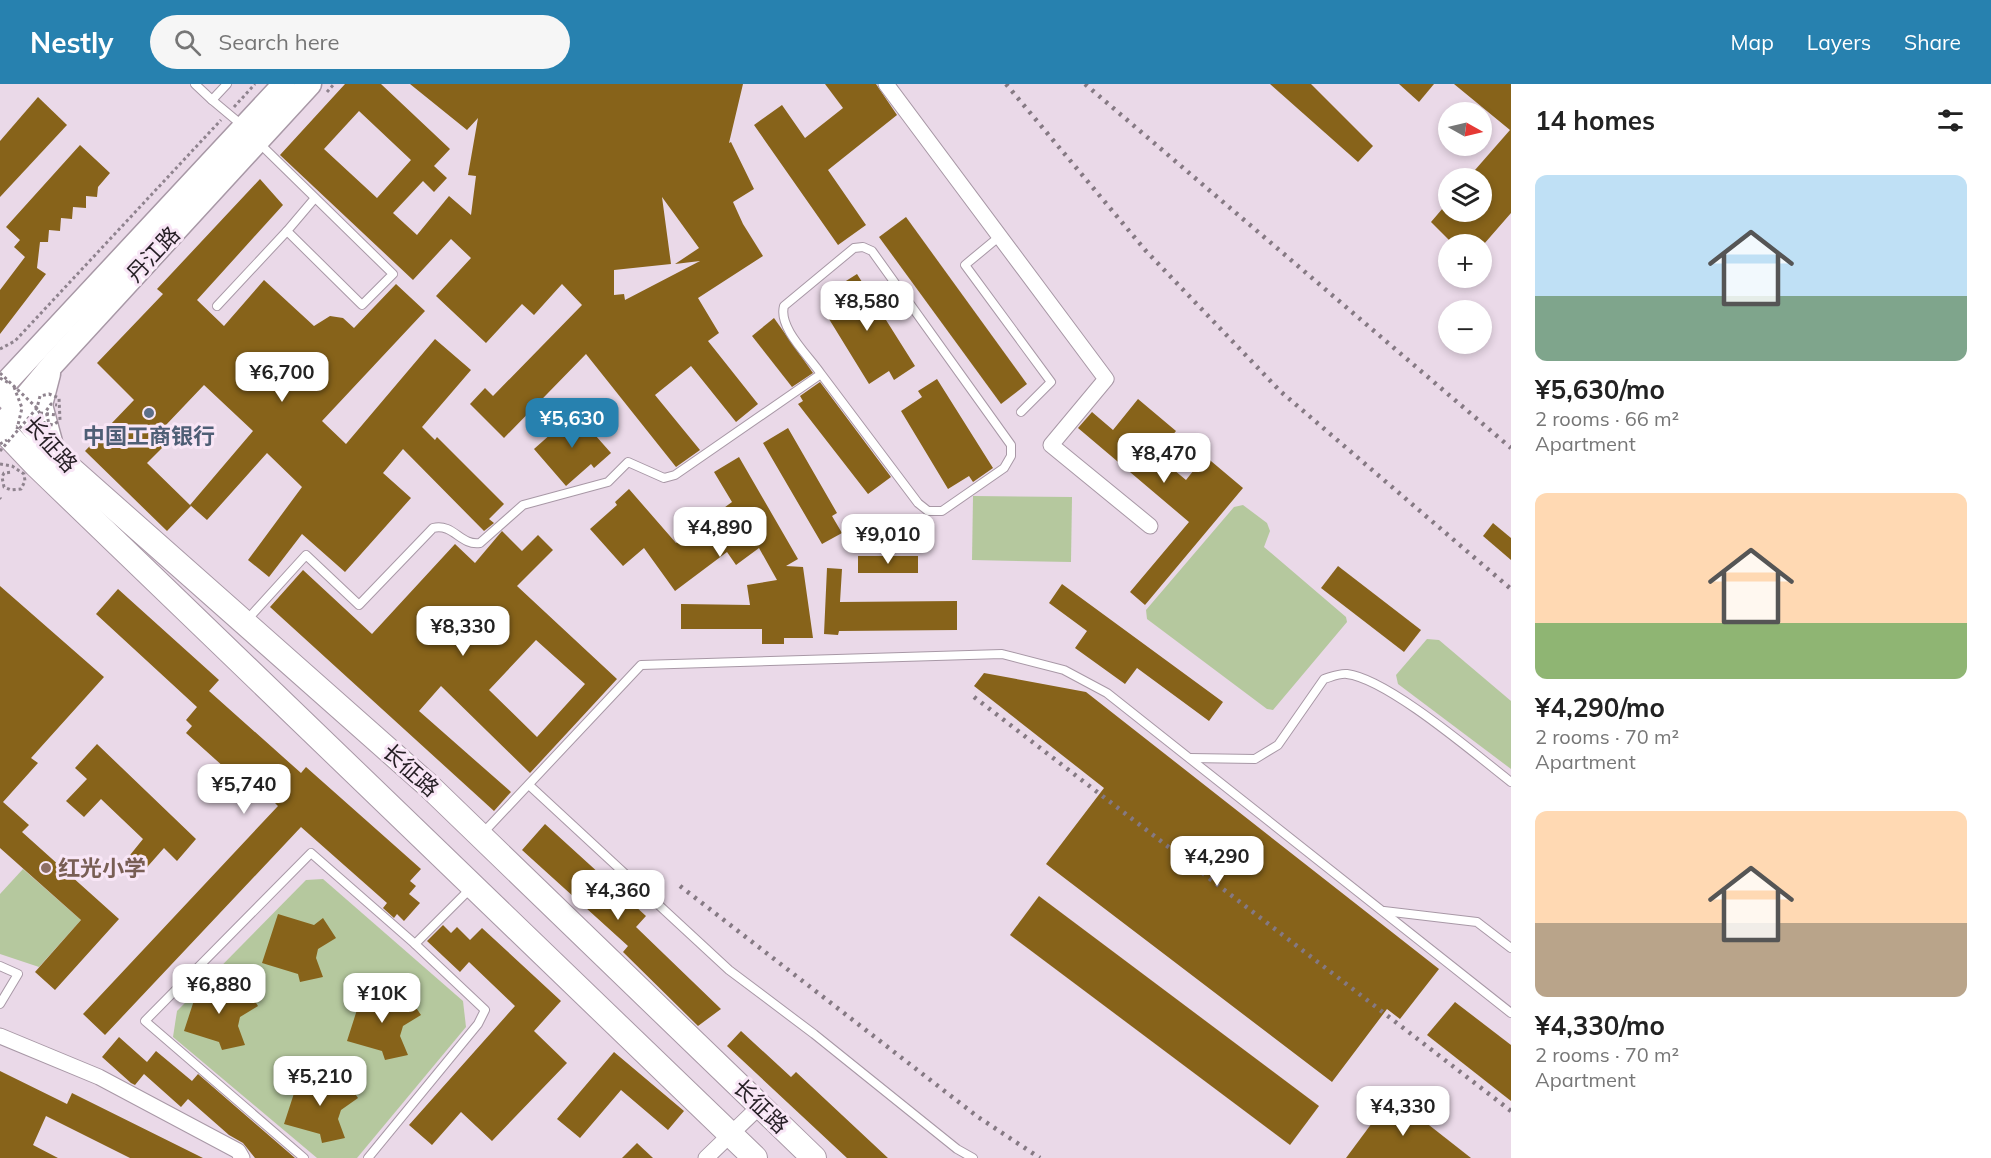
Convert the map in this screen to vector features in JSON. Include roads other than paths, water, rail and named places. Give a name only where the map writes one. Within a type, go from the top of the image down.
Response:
[{"type":"main road","name":"丹江路","points":[[2,436],[15,394],[43,358],[243,127],[284,84]]},
{"type":"main road","name":"丹江路","points":[[243,127],[318,88]]},
{"type":"main road","points":[[15,394],[43,358]]},
{"type":"main road","points":[[43,358],[40,405],[50,456]]},
{"type":"main road","name":"长征路","points":[[15,394],[50,456],[473,886],[754,1158]]},
{"type":"main road","name":"长征路","points":[[2,436],[50,456],[245,622],[429,786],[814,1158]]},
{"type":"street","points":[[886,84],[1106,379],[1051,445],[1150,526]]},
{"type":"street","points":[[0,1036],[99,1077],[238,1151],[242,1158]]},
{"type":"street","points":[[706,1158],[760,1106]]},
{"type":"lane","points":[[195,84],[243,127],[393,274],[363,305],[287,231]]},
{"type":"lane","points":[[212,100],[226,84]]},
{"type":"lane","points":[[217,306],[315,198]]},
{"type":"lane","points":[[1000,236],[965,266],[1051,382],[1021,412]]},
{"type":"lane","points":[[863,247],[872,251],[1004,435],[1011,445],[1011,456],[1004,468],[942,511],[928,511],[918,503],[821,374],[786,326],[782,314],[784,306],[854,248],[863,247]]},
{"type":"lane","points":[[245,622],[306,555],[359,605],[433,528],[441,526],[451,529],[465,542],[480,543],[523,505],[608,482],[628,462],[664,478],[675,475],[821,374]]},
{"type":"lane","points":[[481,836],[641,665],[1002,654],[1064,670],[1107,693],[1511,1013]]},
{"type":"lane","points":[[1190,758],[1255,759],[1278,745],[1324,679],[1345,674],[1367,680],[1408,704],[1511,782]]},
{"type":"lane","points":[[529,785],[729,970],[814,1034],[957,1149],[973,1158]]},
{"type":"lane","points":[[304,1158],[145,1021],[311,853],[415,944],[485,1010],[478,1024],[368,1158]]},
{"type":"lane","points":[[415,944],[473,886]]},
{"type":"lane","points":[[1383,911],[1477,922],[1511,948]]},
{"type":"lane","points":[[0,966],[18,974],[0,1004]]},
{"type":"railway","points":[[1006,84],[1146,251],[1280,391],[1511,589]]},
{"type":"railway","points":[[1085,84],[1511,448]]},
{"type":"railway","points":[[974,697],[1511,1111]]},
{"type":"railway","points":[[680,886],[978,1117],[1040,1158]]},
{"type":"place","name":"中国工商银行","points":[[149,413]]},
{"type":"place","name":"红光小学","points":[[46,868]]}]
